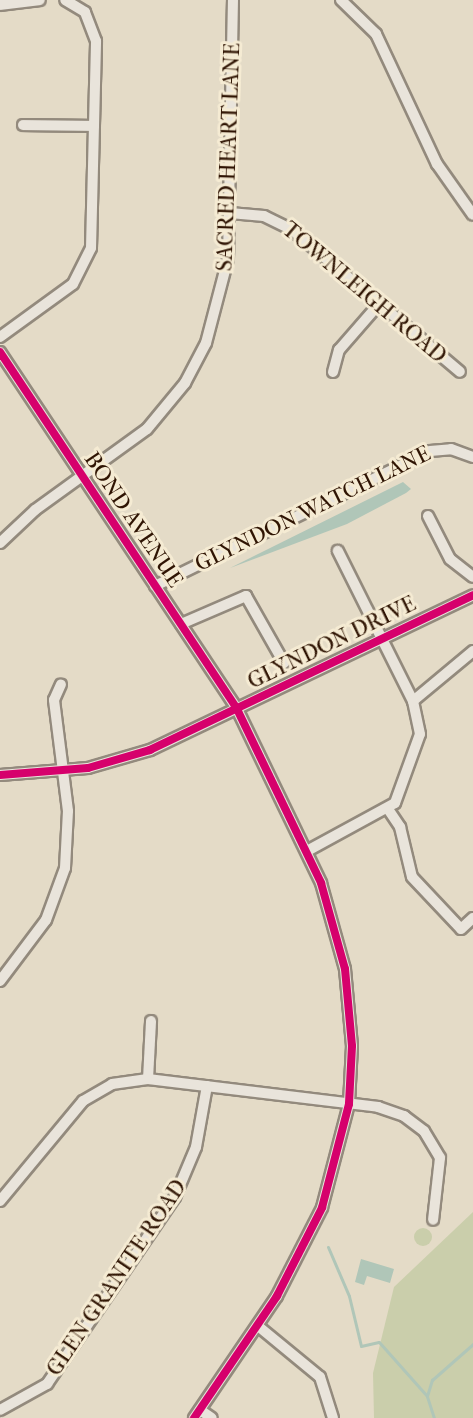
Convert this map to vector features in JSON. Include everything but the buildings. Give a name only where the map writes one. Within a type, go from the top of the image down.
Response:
[{"type":"street","points":[[0,5],[40,0]]},
{"type":"street","points":[[0,337],[61,296],[85,267],[92,237],[94,28],[85,12],[65,0]]},
{"type":"street","name":"SACRED HEART LANE","points":[[0,543],[82,477],[147,429],[198,360],[223,294],[230,213],[233,0]]},
{"type":"street","points":[[340,0],[376,34],[437,164],[473,215]]},
{"type":"street","points":[[23,125],[94,126]]},
{"type":"street","name":"TOWNLEIGH ROAD","points":[[230,213],[264,216],[285,225],[459,372]]},
{"type":"street","points":[[333,372],[339,350],[379,304]]},
{"type":"street","name":"BOND AVENUE","points":[[0,352],[237,709],[307,851],[332,913],[345,969],[352,1046],[349,1104],[322,1208],[294,1269],[197,1414]]},
{"type":"street","name":"GLYNDON WATCH LANE","points":[[155,586],[430,451],[451,449],[473,457]]},
{"type":"street","points":[[428,516],[450,559],[473,577]]},
{"type":"street","points":[[307,851],[388,809],[399,796],[419,743],[413,701],[338,551]]},
{"type":"street","name":"GLYNDON DRIVE","points":[[0,775],[62,772],[150,750],[473,595]]},
{"type":"street","points":[[181,624],[246,596],[284,663]]},
{"type":"street","points":[[413,701],[473,651]]},
{"type":"street","points":[[0,981],[46,920],[61,886],[68,827],[54,700],[61,684]]},
{"type":"street","points":[[388,809],[400,827],[412,877],[461,929],[473,918]]},
{"type":"street","points":[[148,1079],[151,1021]]},
{"type":"street","points":[[0,1201],[83,1101],[112,1084],[148,1079],[349,1104],[404,1116],[432,1141],[442,1169],[433,1221]]},
{"type":"street","name":"GLEN GRANITE ROAD","points":[[0,1410],[46,1384],[169,1206],[196,1147],[207,1086]]},
{"type":"street","points":[[258,1326],[320,1377],[333,1418]]},
{"type":"street","points":[[197,1414],[212,1418]]},
{"type":"shaded area","points":[[403,482],[411,489],[347,524],[230,568]]},
{"type":"shaded area","points":[[473,1212],[473,1418],[374,1418],[373,1373],[394,1287]]},
{"type":"shaded area","points":[[419,1228],[427,1228],[432,1233],[430,1244],[419,1246],[414,1241],[414,1233]]},
{"type":"shaded area","points":[[361,1259],[394,1269],[390,1283],[367,1276],[364,1285],[355,1282]]},
{"type":"waterway","points":[[328,1247],[349,1296],[361,1346],[379,1342],[427,1396]]},
{"type":"waterway","points":[[434,1418],[427,1396],[432,1380],[473,1344]]},
{"type":"cycle path","points":[[0,352],[237,709],[321,883],[345,969],[352,1046],[349,1104],[322,1208],[277,1296],[194,1418]]},
{"type":"cycle path","points":[[0,775],[88,768],[150,750],[473,595]]}]
